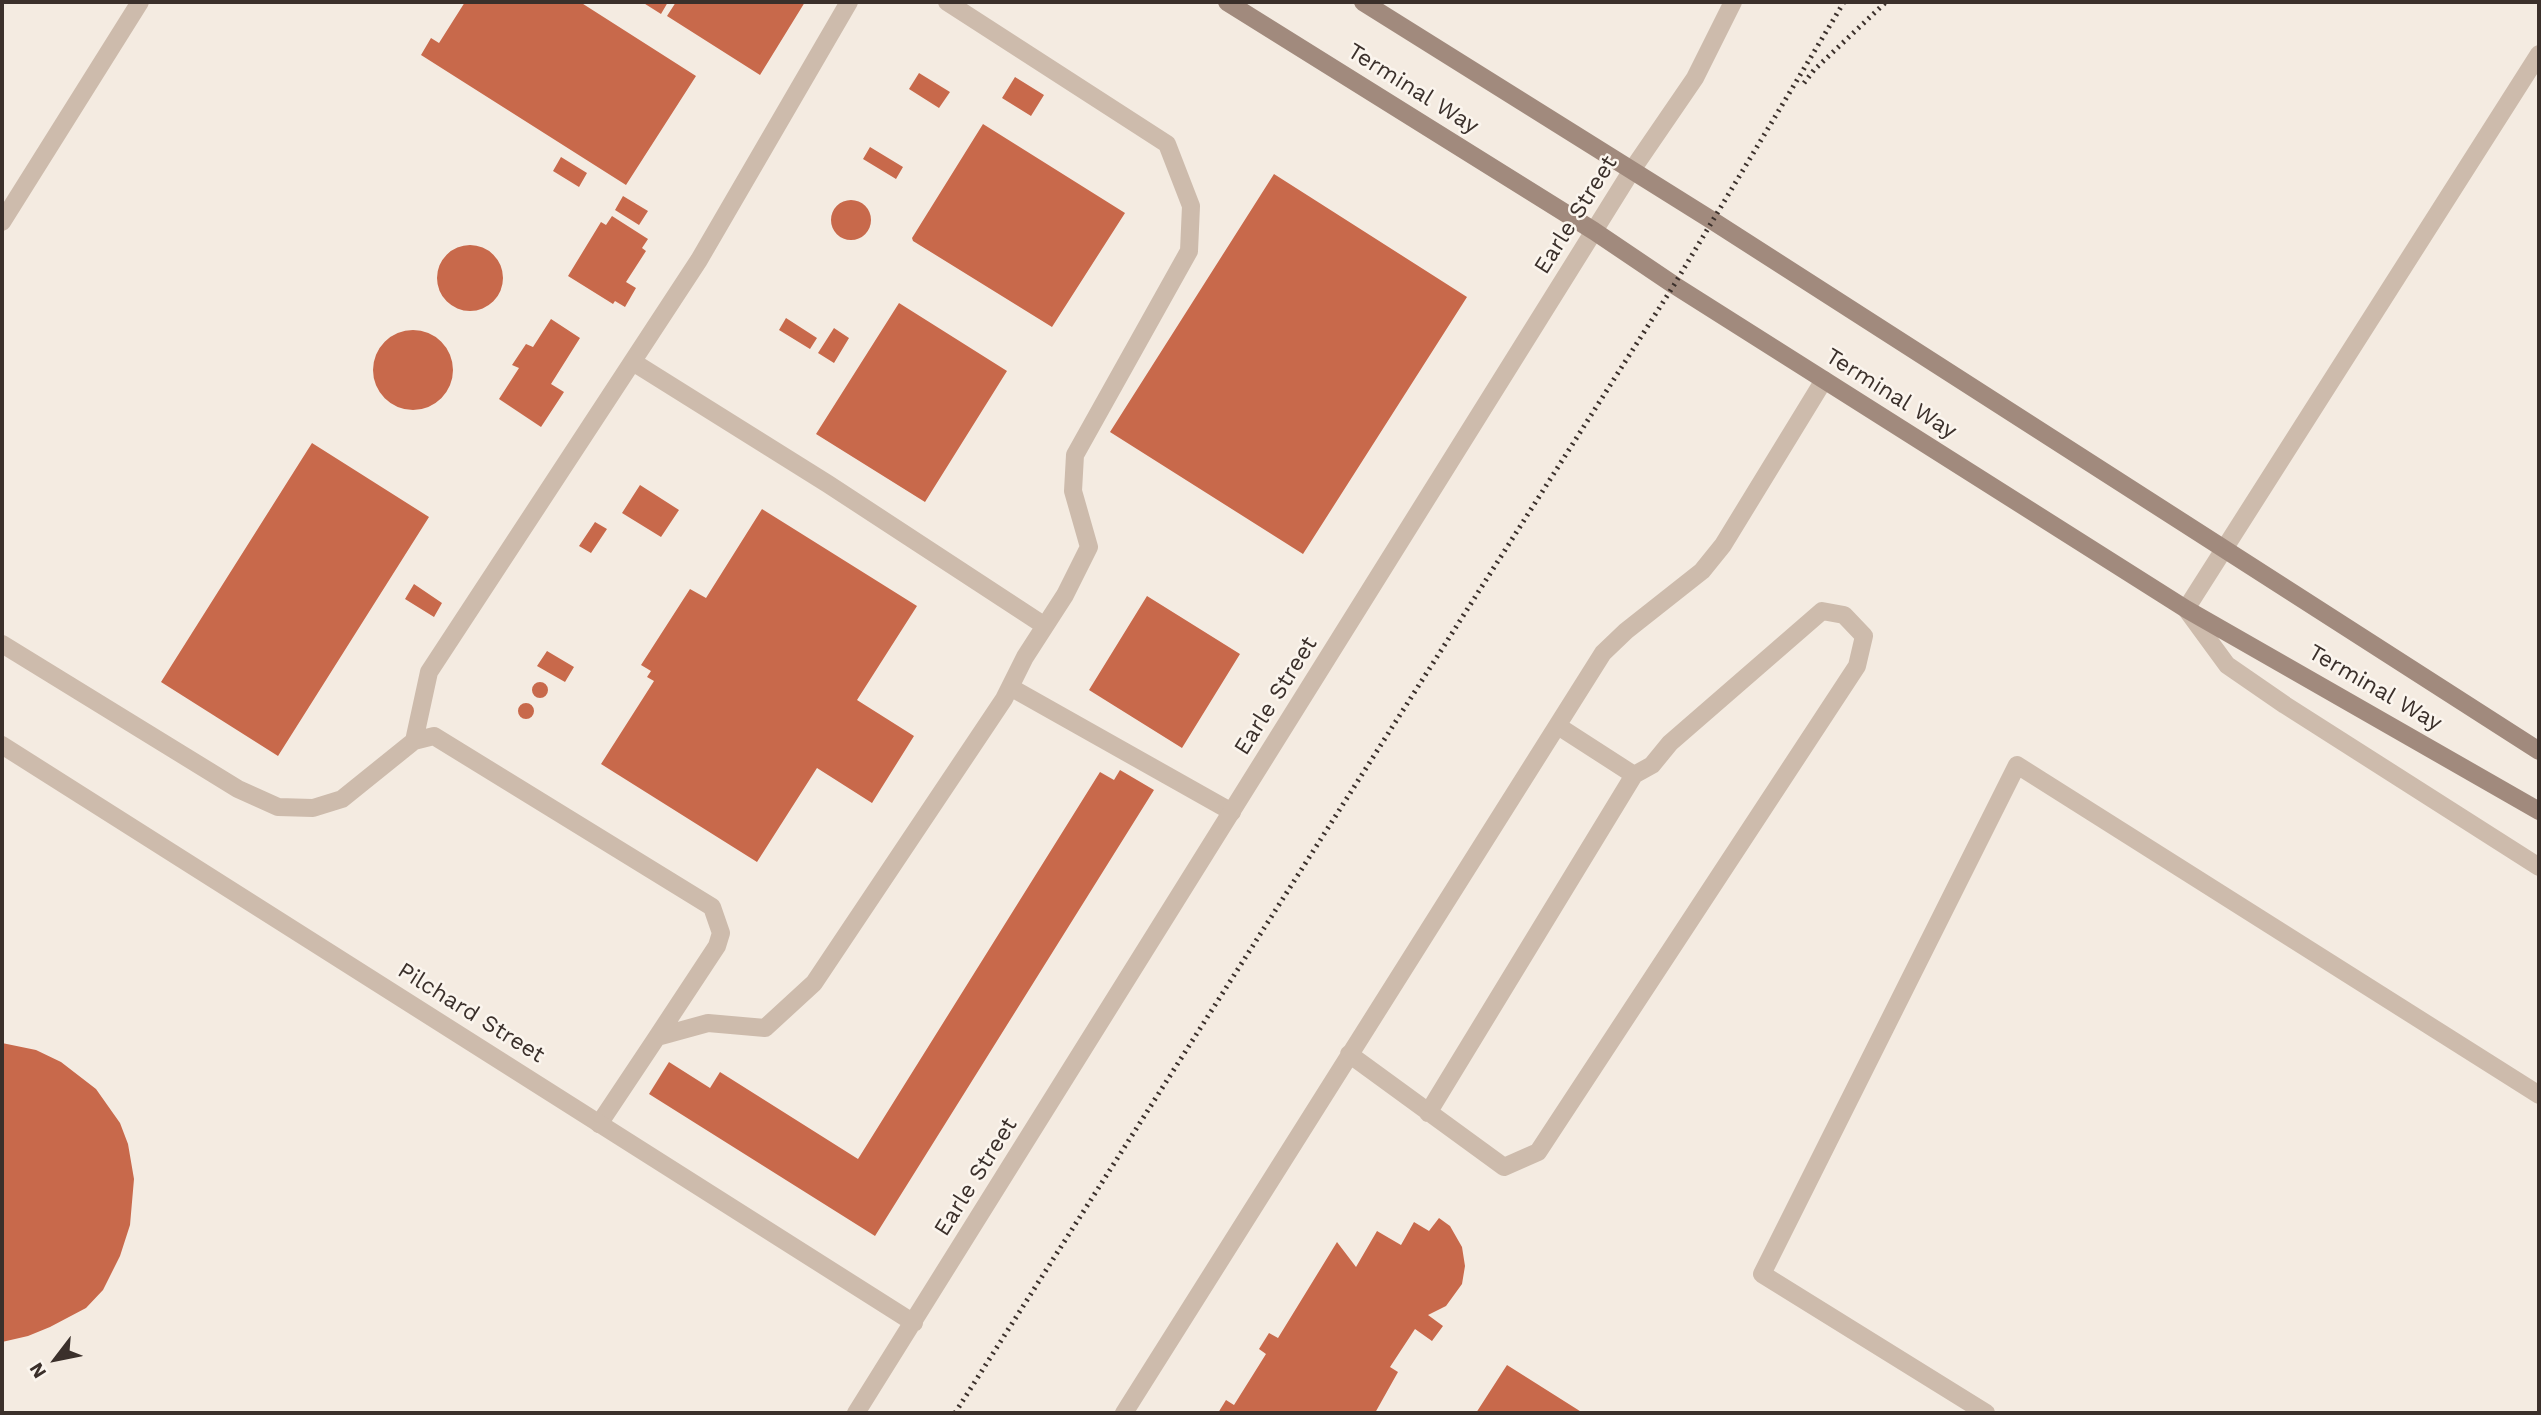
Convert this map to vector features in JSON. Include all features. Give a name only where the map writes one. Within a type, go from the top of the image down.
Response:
[{"type":"main road","name":"Terminal Way","points":[[1227,2],[1594,231],[1674,285],[2186,609],[2539,811]]},
{"type":"main road","name":"Terminal Way","points":[[1363,2],[1632,170],[2539,751]]},
{"type":"street","points":[[2,222],[140,2]]},
{"type":"street","points":[[414,741],[429,672],[699,260],[849,2]]},
{"type":"street","points":[[657,1037],[708,1023],[765,1028],[814,983],[1004,699],[1025,657],[1065,595],[1089,547],[1073,491],[1075,455],[1189,251],[1191,206],[1167,144],[947,2]]},
{"type":"street","name":"Earle Street","points":[[856,1413],[1632,170],[1695,78],[1733,2]]},
{"type":"street","points":[[2539,54],[2186,609],[2227,665],[2539,867]]},
{"type":"street","points":[[633,362],[828,484],[1045,626]]},
{"type":"street","points":[[1124,1413],[1603,653],[1626,631],[1702,571],[1723,545],[1824,380]]},
{"type":"street","points":[[1349,1054],[1428,1112],[1504,1167],[1538,1152],[1857,666],[1864,636],[1844,615],[1822,611],[1670,743],[1652,765],[1634,775],[1428,1112]]},
{"type":"street","points":[[2,644],[238,789],[278,807],[313,808],[342,799],[414,741],[434,736],[712,907],[721,933],[717,946],[599,1124]]},
{"type":"street","points":[[1010,687],[1232,812]]},
{"type":"street","points":[[1558,726],[1634,775]]},
{"type":"street","name":"Pilchard Street","points":[[2,745],[914,1323]]},
{"type":"street","points":[[1986,1413],[1762,1274],[2017,765],[2539,1096]]},
{"type":"building","points":[[465,2],[580,2],[696,76],[626,185],[421,55],[431,38],[439,43]]},
{"type":"building","points":[[642,2],[668,2],[661,14]]},
{"type":"building","points":[[676,2],[805,2],[760,75],[667,16]]},
{"type":"building","points":[[919,73],[950,92],[939,108],[909,89]]},
{"type":"building","points":[[1015,77],[1044,95],[1031,116],[1002,98]]},
{"type":"building","points":[[983,124],[1125,213],[1052,327],[913,241],[912,238]]},
{"type":"building","points":[[870,147],[903,167],[896,179],[863,159]]},
{"type":"building","points":[[561,157],[587,173],[579,187],[553,171]]},
{"type":"building","points":[[1274,174],[1467,297],[1303,554],[1110,432]]},
{"type":"building","points":[[623,196],[648,211],[639,225],[615,210]]},
{"type":"building","points":[[851,200],[865,206],[871,220],[865,234],[851,240],[837,234],[831,220],[837,206]]},
{"type":"building","points":[[612,216],[648,239],[642,248],[646,251],[626,282],[636,288],[625,307],[615,301],[613,304],[568,276],[601,222],[606,225]]},
{"type":"building","points":[[463,245],[477,245],[489,250],[498,259],[503,278],[501,291],[494,302],[477,311],[463,311],[451,306],[442,297],[437,285],[437,271],[442,259],[451,250]]},
{"type":"building","points":[[899,303],[1007,371],[925,502],[816,434]]},
{"type":"building","points":[[786,318],[817,338],[810,349],[779,330]]},
{"type":"building","points":[[551,319],[580,338],[551,384],[564,392],[541,427],[499,399],[519,368],[512,365],[526,344],[533,347]]},
{"type":"building","points":[[834,328],[849,338],[834,363],[818,353]]},
{"type":"building","points":[[413,330],[428,333],[441,342],[450,355],[453,370],[450,385],[441,398],[428,407],[413,410],[398,407],[385,398],[376,385],[373,370],[376,355],[385,342],[398,333]]},
{"type":"building","points":[[312,443],[429,517],[278,756],[161,682]]},
{"type":"building","points":[[640,485],[679,510],[661,537],[622,513]]},
{"type":"building","points":[[762,509],[917,606],[857,700],[914,736],[872,803],[817,768],[757,862],[601,764],[654,681],[647,677],[651,671],[641,665],[690,589],[706,598]]},
{"type":"building","points":[[595,522],[607,529],[591,553],[579,546]]},
{"type":"building","points":[[414,584],[442,603],[434,617],[405,599]]},
{"type":"building","points":[[1147,596],[1240,654],[1182,748],[1089,690]]},
{"type":"building","points":[[547,651],[574,667],[565,682],[537,666]]},
{"type":"building","points":[[540,682],[546,684],[546,696],[540,698],[534,696],[532,690],[534,684]]},
{"type":"building","points":[[523,703],[529,703],[534,711],[532,717],[523,719],[518,714],[518,708]]},
{"type":"building","points":[[1120,770],[1154,790],[875,1236],[649,1094],[669,1062],[710,1088],[720,1072],[858,1159],[1100,772],[1114,780]]},
{"type":"building","points":[[2,1043],[36,1050],[61,1062],[96,1089],[120,1123],[128,1144],[134,1179],[130,1225],[120,1256],[103,1290],[86,1308],[50,1327],[2,1342]]},
{"type":"building","points":[[1439,1218],[1450,1226],[1462,1247],[1465,1266],[1462,1284],[1446,1306],[1428,1315],[1443,1326],[1432,1341],[1415,1329],[1390,1367],[1398,1372],[1375,1413],[1218,1413],[1226,1400],[1234,1405],[1266,1354],[1259,1349],[1269,1333],[1278,1338],[1337,1242],[1356,1267],[1377,1231],[1401,1245],[1414,1222],[1429,1231]]},
{"type":"building","points":[[1507,1365],[1583,1413],[1476,1413]]},
{"type":"railway","points":[[955,1413],[1674,285],[1844,2]]},
{"type":"railway","points":[[1804,83],[1814,70],[1886,2]]}]
